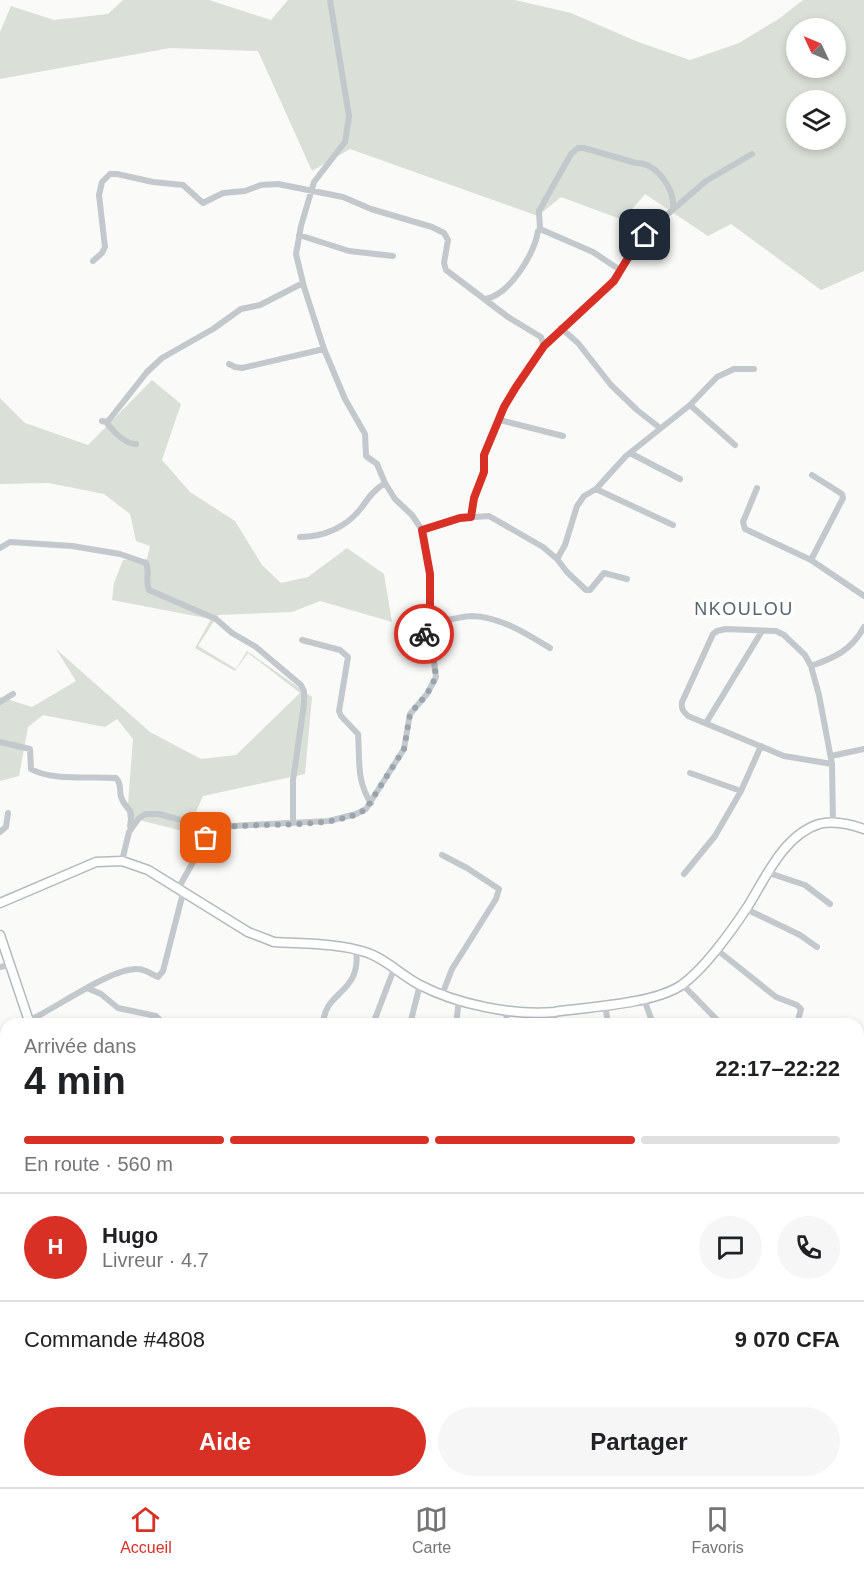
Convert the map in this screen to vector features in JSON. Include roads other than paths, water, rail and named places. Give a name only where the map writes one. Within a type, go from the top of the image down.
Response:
[{"type":"street","points":[[129,832],[139,818],[146,814],[159,814],[214,830],[232,826],[337,820],[361,812],[371,803],[404,749],[410,714],[427,694],[436,677],[432,646],[424,634],[430,624],[430,566],[422,530],[411,515],[399,505],[385,483],[380,468],[366,456],[365,434],[345,399],[324,349],[296,254],[299,235],[317,176],[345,142],[349,123],[330,0]]},
{"type":"street","points":[[486,299],[499,292],[522,269],[540,229],[539,211],[572,154],[578,148],[643,163],[654,168],[671,192],[674,199],[673,210]]},
{"type":"street","points":[[471,517],[474,498],[484,472],[484,455],[504,407],[544,346],[608,286],[645,235],[706,181],[752,154]]},
{"type":"street","points":[[93,261],[105,247],[99,195],[102,182],[110,174],[183,185],[203,203],[223,193],[278,184],[343,196],[371,209],[444,233],[448,240],[444,263],[446,270],[454,278],[541,337],[544,346]]},
{"type":"street","points":[[540,229],[593,252],[620,270]]},
{"type":"street","points":[[299,235],[350,251],[393,256]]},
{"type":"street","points":[[136,444],[126,441],[104,422],[147,372],[162,358],[241,309],[260,305],[303,283]]},
{"type":"street","points":[[561,328],[578,343],[611,385],[660,428]]},
{"type":"street","points":[[229,364],[242,368],[324,349]]},
{"type":"street","points":[[557,559],[564,549],[578,504],[584,496],[596,489],[630,453],[690,405],[724,372],[734,369],[754,369]]},
{"type":"street","points":[[690,405],[735,444]]},
{"type":"street","points":[[500,420],[563,436]]},
{"type":"street","points":[[630,453],[680,479]]},
{"type":"street","points":[[811,560],[843,498],[842,494],[812,474]]},
{"type":"street","points":[[300,537],[319,536],[336,529],[357,512],[372,492],[385,483]]},
{"type":"street","points":[[757,488],[743,522],[745,529],[811,560],[864,596]]},
{"type":"street","points":[[596,489],[673,525]]},
{"type":"street","points":[[422,530],[460,518],[485,516],[494,518],[535,542],[557,559],[586,590],[590,590],[604,573],[627,579]]},
{"type":"street","points":[[0,548],[10,542],[72,546],[120,554],[147,563],[147,586],[152,592],[216,619],[232,633],[250,642],[296,680],[304,691],[304,704],[293,780],[293,823]]},
{"type":"street","points":[[430,616],[440,621],[461,616],[484,617],[513,626],[550,648]]},
{"type":"street","points":[[811,666],[835,658],[846,651],[859,637],[864,627]]},
{"type":"street","points":[[832,764],[784,756],[688,716],[681,707],[713,634],[725,629],[776,632],[784,635],[805,655],[811,666],[831,756],[832,764],[833,822]]},
{"type":"street","points":[[706,723],[762,631]]},
{"type":"street","points":[[302,640],[340,650],[348,657],[339,711],[358,734],[359,774],[364,791],[371,803]]},
{"type":"street","points":[[0,702],[13,694]]},
{"type":"street","points":[[0,742],[30,748],[29,764],[31,769],[37,773],[116,778],[119,781],[121,798],[130,808],[132,816],[122,861]]},
{"type":"street","points":[[684,874],[715,836],[741,791],[761,746]]},
{"type":"street","points":[[831,756],[864,749]]},
{"type":"street","points":[[690,772],[741,791]]},
{"type":"street","points":[[0,832],[6,827],[8,813]]},
{"type":"street","points":[[0,903],[96,862],[122,861],[148,870],[261,938],[274,942],[356,949],[369,953],[420,985],[441,995],[507,1011],[554,1012],[644,999],[669,992],[682,984],[716,949],[746,909],[779,857],[799,836],[820,824],[833,822],[864,829]]},
{"type":"street","points":[[37,1018],[87,988],[130,969],[145,970],[158,977],[160,975],[163,971],[181,891],[206,838],[214,830]]},
{"type":"street","points":[[441,995],[452,969],[496,899],[499,889],[442,855]]},
{"type":"street","points":[[769,873],[805,885],[830,904]]},
{"type":"street","points":[[746,909],[800,935],[817,947]]},
{"type":"street","points":[[0,935],[27,1018]]},
{"type":"street","points":[[325,1018],[329,1005],[349,986],[357,970],[356,949]]},
{"type":"street","points":[[716,949],[776,997],[797,1005],[801,1009],[799,1018]]},
{"type":"street","points":[[0,967],[10,965]]},
{"type":"street","points":[[375,1018],[394,969]]},
{"type":"street","points":[[682,984],[715,1018]]},
{"type":"street","points":[[412,1018],[420,985]]},
{"type":"street","points":[[87,988],[101,994],[118,1008],[158,1018]]},
{"type":"street","points":[[644,999],[651,1018]]},
{"type":"street","points":[[457,1018],[459,1000]]},
{"type":"street","points":[[605,1004],[607,1018]]},
{"type":"street","points":[[506,1018],[507,1011]]},
{"type":"street","points":[[554,1012],[554,1018]]},
{"type":"district","name":"NKOULOU","points":[[744,609]]}]
